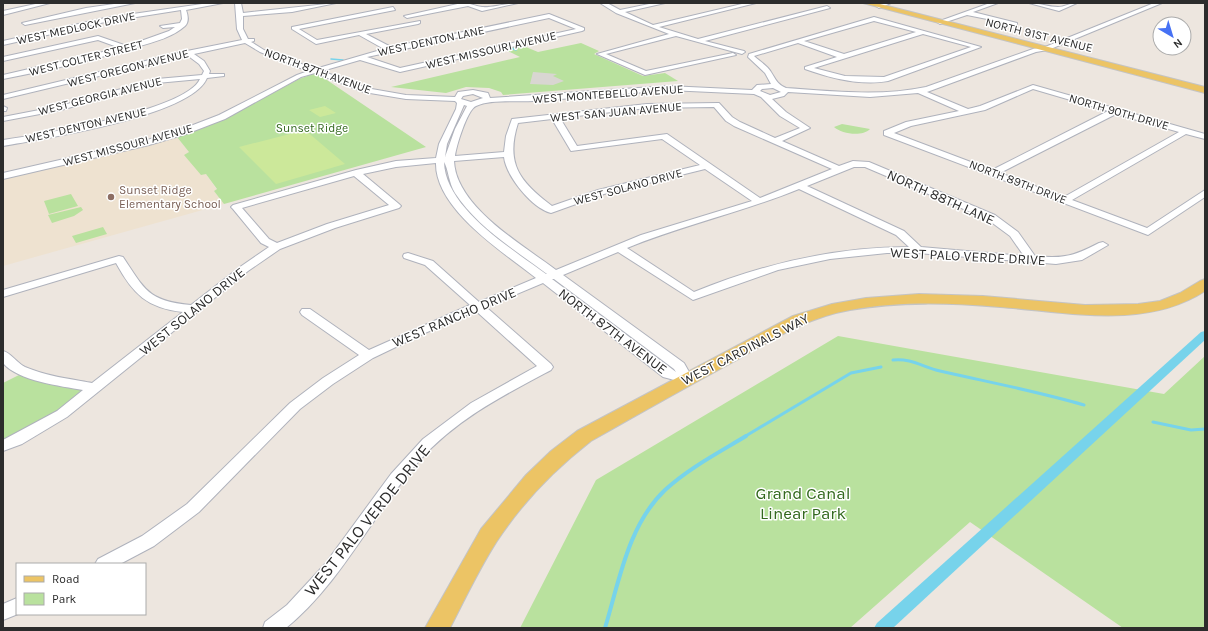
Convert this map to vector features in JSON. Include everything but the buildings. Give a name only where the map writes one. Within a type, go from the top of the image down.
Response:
[{"type":"main road","name":"NORTH 91ST AVENUE","points":[[868,3],[1205,90]]},
{"type":"main road","name":"WEST CARDINALS WAY","points":[[437,628],[489,535],[533,480],[558,456],[584,436],[686,379],[799,320],[818,312],[840,307],[898,299],[935,299],[1109,310],[1146,307],[1179,300],[1205,284]]},
{"type":"street","points":[[3,13],[47,3]]},
{"type":"street","points":[[51,32],[25,23],[86,10],[132,3]]},
{"type":"street","name":"WEST MEDLOCK DRIVE","points":[[3,43],[105,20],[220,3]]},
{"type":"street","points":[[238,3],[243,15]]},
{"type":"street","points":[[245,3],[239,30],[242,37],[249,41]]},
{"type":"street","points":[[287,3],[292,10]]},
{"type":"street","points":[[243,15],[292,10],[333,3]]},
{"type":"street","points":[[381,3],[393,9],[418,22],[316,42],[294,28],[393,9]]},
{"type":"street","points":[[406,16],[466,4],[482,9],[515,3]]},
{"type":"street","points":[[603,3],[618,12],[654,26],[725,48],[742,55],[756,62],[768,72],[770,79],[781,92]]},
{"type":"street","points":[[618,12],[662,3]]},
{"type":"street","points":[[654,26],[753,3]]},
{"type":"street","points":[[879,6],[888,3]]},
{"type":"street","points":[[940,22],[995,3]]},
{"type":"street","points":[[1032,3],[1059,9],[1074,3]]},
{"type":"street","points":[[764,96],[781,92],[885,98],[925,92],[1043,52],[1046,49],[1160,3]]},
{"type":"street","points":[[8,5],[22,9]]},
{"type":"street","points":[[700,41],[827,8],[815,5]]},
{"type":"street","points":[[169,35],[183,24],[186,16],[183,8]]},
{"type":"street","points":[[967,12],[1015,24]]},
{"type":"street","name":"WEST DENTON LANE","points":[[318,70],[389,49],[549,16],[582,29]]},
{"type":"street","points":[[677,34],[600,54],[645,73],[763,51],[874,19],[923,32],[978,47],[894,76],[874,80],[839,78],[807,68],[923,32]]},
{"type":"street","points":[[163,26],[183,24]]},
{"type":"street","name":"WEST MISSOURI AVENUE","points":[[360,57],[400,70],[582,29]]},
{"type":"street","points":[[361,34],[389,49]]},
{"type":"street","points":[[169,35],[179,37]]},
{"type":"street","name":"WEST COLTER STREET","points":[[3,77],[40,70],[126,48],[169,35]]},
{"type":"street","points":[[3,59],[98,38],[126,48]]},
{"type":"street","name":"WEST OREGON AVENUE","points":[[3,97],[61,85],[187,52],[249,41]]},
{"type":"street","name":"NORTH 87TH AVENUE","points":[[249,41],[262,51],[318,70],[350,85],[376,93],[406,97],[460,99],[460,109],[443,144],[445,158]]},
{"type":"street","points":[[797,41],[846,56]]},
{"type":"street","points":[[187,52],[204,64],[207,71],[206,76]]},
{"type":"street","name":"WEST MISSOURI AVENUE","points":[[3,176],[149,142],[183,132],[222,116],[284,83],[318,70]]},
{"type":"street","name":"WEST GEORGIA AVENUE","points":[[3,118],[55,109],[151,82],[222,75]]},
{"type":"street","name":"WEST DENTON AVENUE","points":[[3,143],[86,127],[152,110],[185,96],[200,86],[206,76]]},
{"type":"street","points":[[770,79],[759,89],[764,96],[783,114],[806,128],[774,141]]},
{"type":"street","name":"NORTH 90TH DRIVE","points":[[971,111],[1033,87],[1205,137]]},
{"type":"street","name":"WEST MONTEBELLO AVENUE","points":[[485,99],[532,99],[668,88],[759,89],[781,92]]},
{"type":"street","points":[[774,104],[776,103],[781,92]]},
{"type":"street","points":[[925,92],[971,111]]},
{"type":"street","points":[[460,99],[477,93],[485,99]]},
{"type":"street","points":[[460,99],[474,103],[485,99]]},
{"type":"street","name":"NORTH 87TH AVENUE","points":[[474,103],[468,109],[440,171],[443,182],[449,194],[463,213],[486,234],[549,277],[668,374],[686,379]]},
{"type":"street","name":"WEST SAN JUAN AVENUE","points":[[507,154],[509,133],[515,121],[647,106],[716,105],[729,119],[737,124],[774,141]]},
{"type":"street","name":"NORTH 89TH DRIVE","points":[[971,111],[909,124],[887,133],[1148,232],[1205,193]]},
{"type":"street","points":[[992,173],[1115,111]]},
{"type":"street","points":[[555,117],[574,149],[664,136],[759,202]]},
{"type":"street","points":[[1065,200],[1186,131]]},
{"type":"street","points":[[774,141],[838,169]]},
{"type":"street","points":[[276,247],[265,241],[236,207],[389,163],[507,154]]},
{"type":"street","name":"WEST SOLANO DRIVE","points":[[507,154],[508,161],[517,180],[532,196],[551,210],[601,192],[706,166]]},
{"type":"street","name":"WEST RANCHO DRIVE","points":[[106,563],[148,541],[193,508],[295,406],[328,381],[388,344],[664,230],[759,202],[838,169],[857,163]]},
{"type":"street","name":"NORTH 88TH LANE","points":[[857,163],[866,164],[991,216],[1014,234],[1032,260]]},
{"type":"street","name":"WEST SOLANO DRIVE","points":[[3,446],[59,416],[244,269],[276,247],[324,229],[396,206],[356,172]]},
{"type":"street","points":[[798,186],[900,233],[918,250]]},
{"type":"street","name":"WEST PALO VERDE DRIVE","points":[[620,248],[693,297],[748,274],[803,259],[851,253],[918,250],[1056,261],[1078,258],[1103,245]]},
{"type":"street","points":[[408,256],[429,263],[477,306]]},
{"type":"street","points":[[3,294],[119,259],[130,278],[148,296],[159,304],[194,310]]},
{"type":"street","name":"WEST PALO VERDE DRIVE","points":[[272,628],[281,622],[325,576],[414,457],[452,422],[498,393],[546,367],[477,306]]},
{"type":"street","points":[[306,312],[368,355]]},
{"type":"street","points":[[3,355],[5,359],[16,368],[36,375],[96,388]]},
{"type":"street","points":[[3,612],[16,606]]},
{"type":"shaded area","points":[[533,72],[557,74],[553,76],[564,81],[553,85],[530,84]]},
{"type":"shaded area","name":"Sunset Ridge Elementary School","points":[[177,137],[189,152],[185,155],[206,174],[217,190],[214,191],[224,204],[3,266],[3,179]]},
{"type":"green space","points":[[581,43],[599,51],[594,54],[643,76],[665,73],[678,81],[503,95],[501,92],[489,88],[466,87],[446,93],[391,87],[520,57],[504,49],[521,45],[538,52]]},
{"type":"green space","name":"Sunset Ridge","points":[[313,74],[318,74],[426,147],[224,204],[214,191],[217,189],[206,174],[201,175],[184,155],[189,152],[177,137],[224,119],[299,79]]},
{"type":"green space","points":[[325,106],[336,113],[320,117],[309,110]]},
{"type":"green space","points":[[842,124],[870,129],[862,133],[852,134],[834,127]]},
{"type":"green space","points":[[305,130],[345,164],[276,184],[239,147]]},
{"type":"green space","points":[[71,194],[78,206],[49,214],[44,201]]},
{"type":"green space","points":[[81,207],[83,210],[74,216],[52,223],[48,215]]},
{"type":"green space","points":[[103,227],[107,234],[76,243],[72,236]]},
{"type":"green space","name":"Grand Canal Linear Park","points":[[838,336],[1164,394],[1205,356],[1205,628],[1123,628],[970,522],[850,628],[520,628],[596,480]]},
{"type":"green space","points":[[19,375],[85,391],[46,418],[3,440],[3,383]]},
{"type":"waterway","points":[[511,48],[516,50]]},
{"type":"waterway","points":[[331,59],[343,60]]},
{"type":"waterway","points":[[882,628],[1205,334]]},
{"type":"waterway","points":[[893,360],[906,360],[940,371],[1030,391],[1084,405]]},
{"type":"waterway","points":[[744,437],[851,373],[881,367]]},
{"type":"waterway","points":[[1153,422],[1191,430],[1205,429]]},
{"type":"waterway","points":[[605,628],[626,555],[633,537],[652,504],[674,482],[704,461],[746,436]]},
{"type":"place","name":"Sunset Ridge Elementary School","points":[[111,197]]}]
